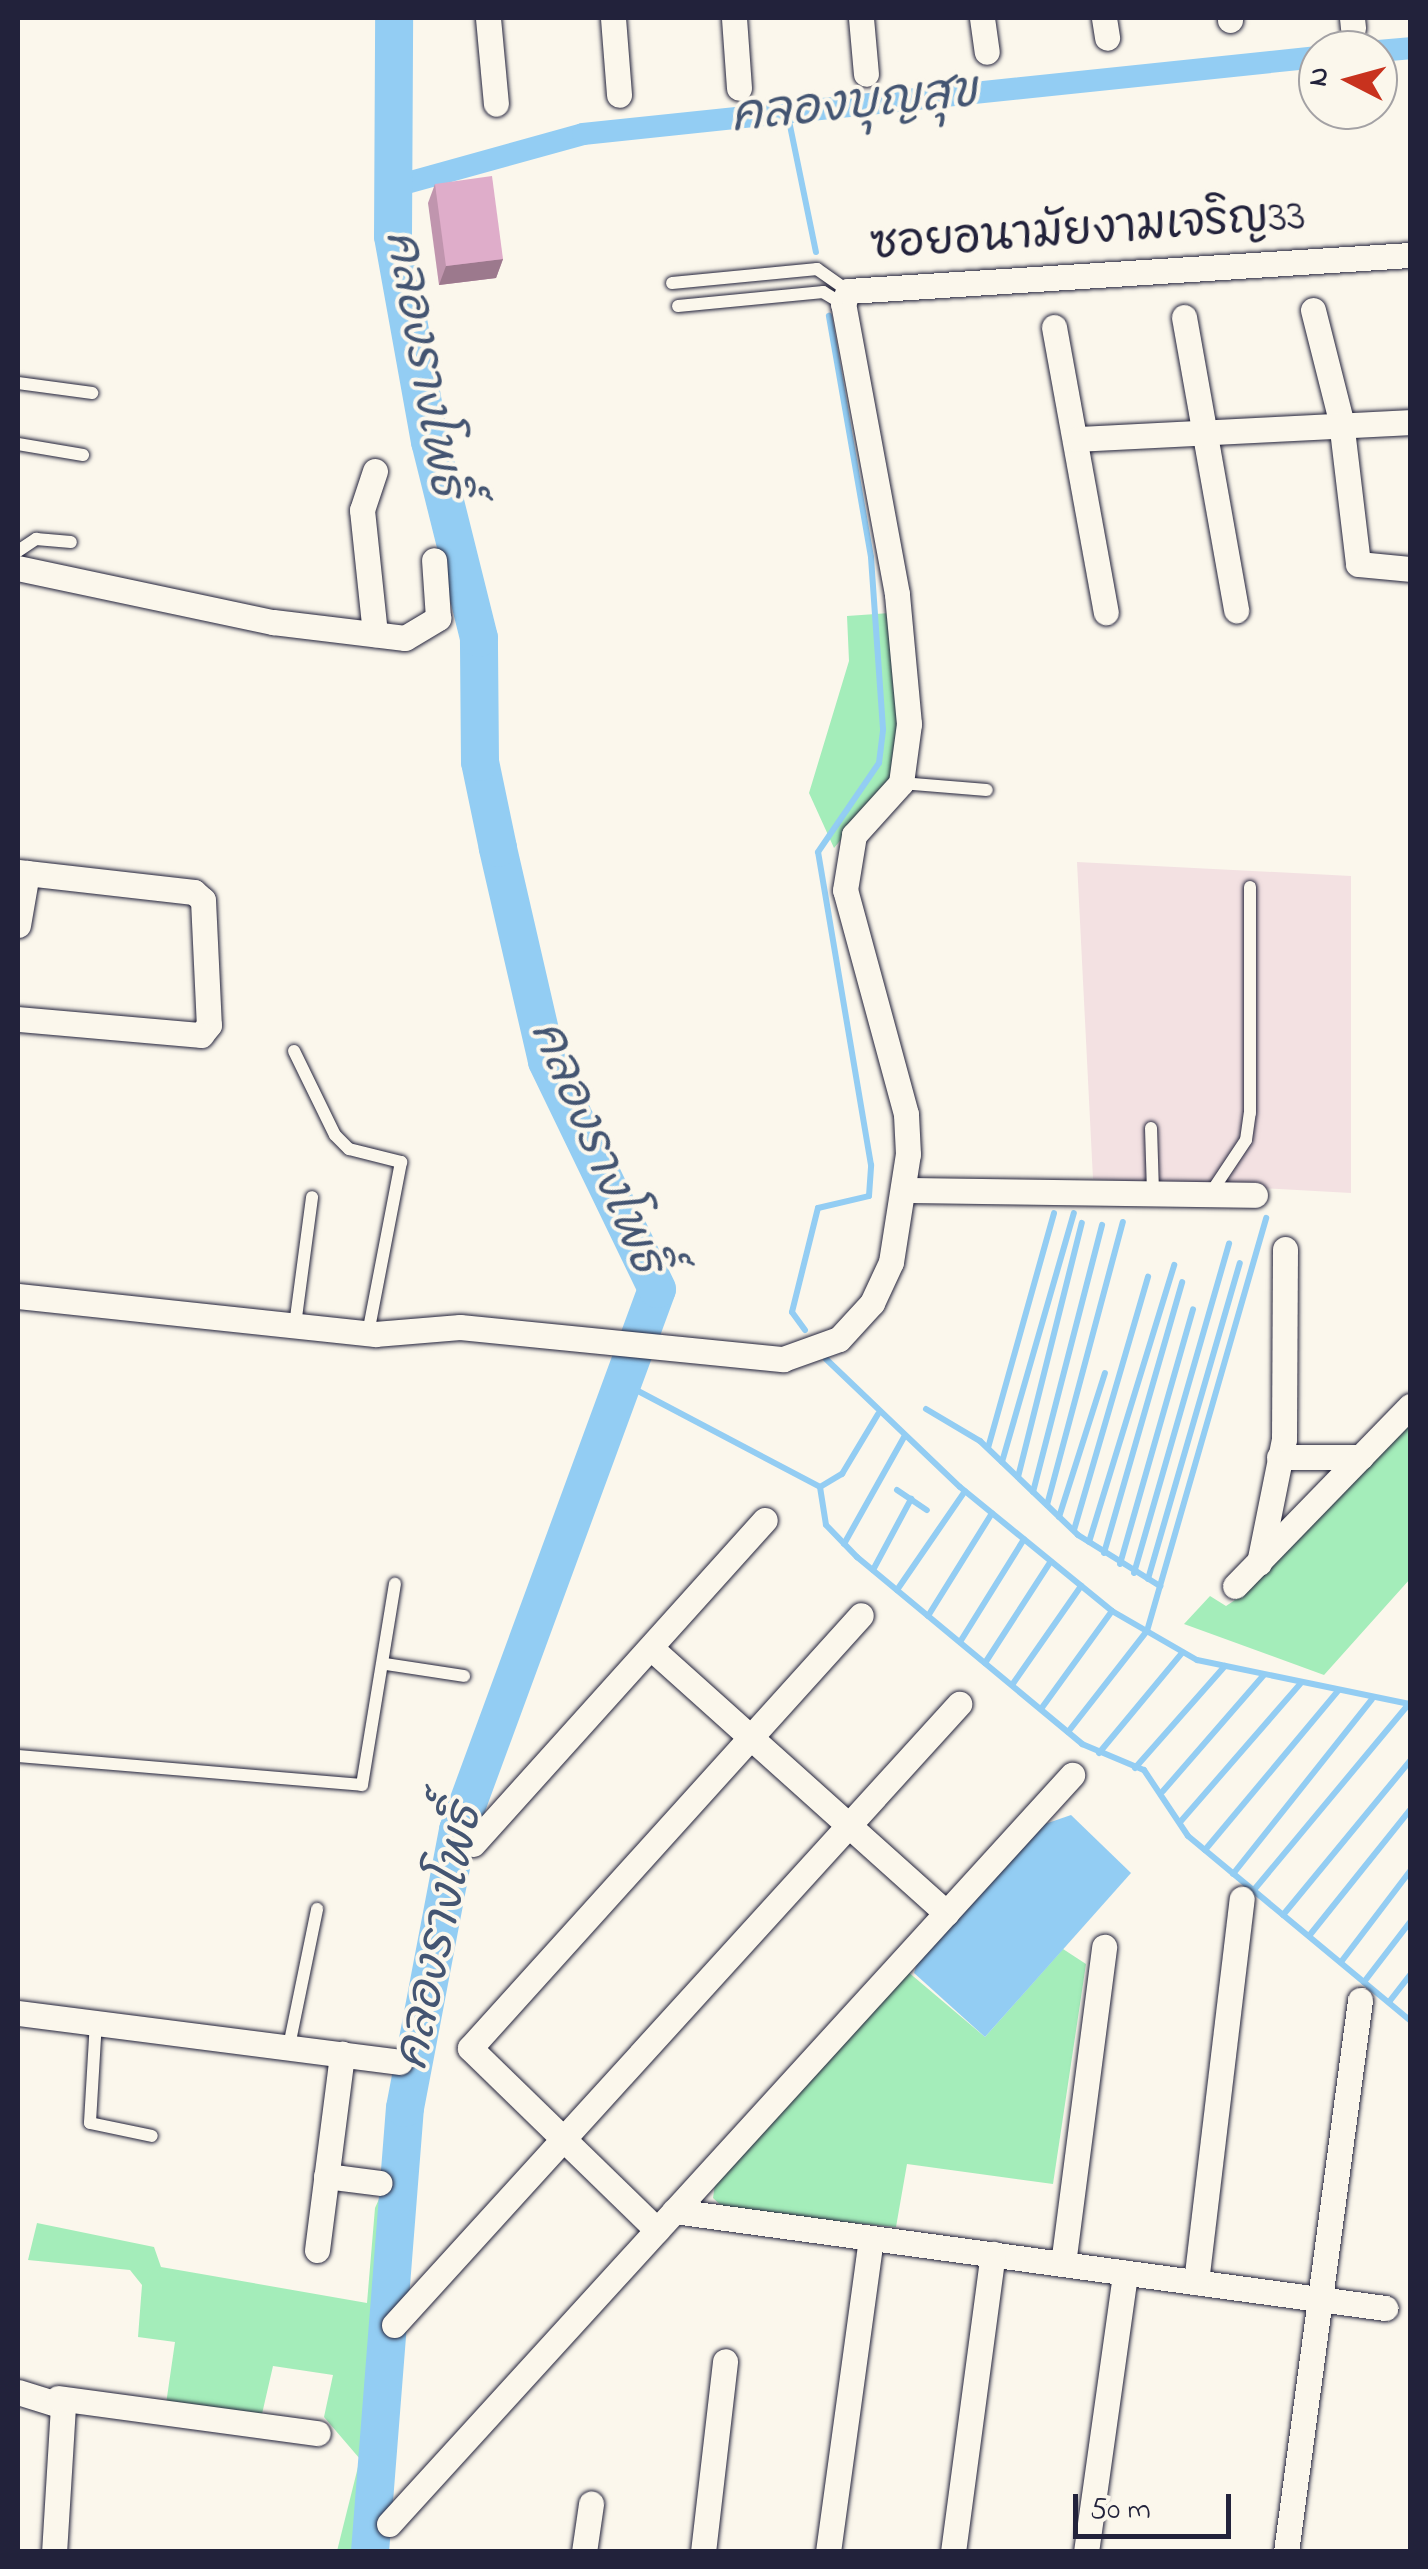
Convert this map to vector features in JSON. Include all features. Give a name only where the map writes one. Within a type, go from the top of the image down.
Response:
[{"type":"street","points":[[488,18],[496,104]]},
{"type":"street","points":[[613,18],[620,95]]},
{"type":"street","points":[[734,18],[739,88]]},
{"type":"street","points":[[861,18],[866,74]]},
{"type":"street","points":[[982,18],[987,52]]},
{"type":"street","name":"ซอยอนามัยงามเจริญ33","points":[[901,783],[909,724],[897,594],[845,298],[1410,255]]},
{"type":"street","points":[[1313,310],[1341,421],[1358,564],[1410,569]]},
{"type":"street","points":[[1184,316],[1236,610]]},
{"type":"street","points":[[1054,327],[1106,612]]},
{"type":"street","points":[[1077,439],[1341,421],[1410,422]]},
{"type":"street","points":[[375,471],[362,510],[375,634]]},
{"type":"street","points":[[18,568],[375,634],[419,637],[434,627],[434,560]]},
{"type":"street","points":[[18,1296],[368,1333],[460,1327],[609,1336],[782,1359],[839,1338],[885,1276],[906,1190],[906,1114],[845,890],[854,836],[901,783]]},
{"type":"street","points":[[18,925],[22,872],[194,892],[203,900],[210,1025],[201,1035],[18,1020]]},
{"type":"street","points":[[906,1190],[1255,1196]]},
{"type":"street","points":[[1259,1564],[1280,1457],[1291,1341],[1284,1248]]},
{"type":"street","points":[[1235,1586],[1410,1406]]},
{"type":"street","points":[[1280,1457],[1362,1457]]},
{"type":"street","points":[[473,1844],[765,1520]]},
{"type":"street","points":[[861,1615],[475,2037],[473,2057],[562,2140],[666,2220],[871,2238],[1384,2308]]},
{"type":"street","points":[[651,1648],[946,1913]]},
{"type":"street","points":[[394,2325],[959,1704]]},
{"type":"street","points":[[389,2524],[1072,1775]]},
{"type":"street","points":[[1196,2282],[1242,1899]]},
{"type":"street","points":[[1063,2264],[1104,1947]]},
{"type":"street","points":[[1286,2552],[1360,2000]]},
{"type":"street","points":[[18,2014],[400,2062]]},
{"type":"street","points":[[317,2250],[342,2054]]},
{"type":"street","points":[[326,2176],[380,2183]]},
{"type":"street","points":[[828,2552],[871,2238]]},
{"type":"street","points":[[952,2552],[994,2254]]},
{"type":"street","points":[[1086,2552],[1125,2273]]},
{"type":"street","points":[[703,2552],[725,2361]]},
{"type":"street","points":[[18,2392],[318,2433]]},
{"type":"street","points":[[54,2552],[58,2398]]},
{"type":"street","points":[[584,2552],[591,2504]]},
{"type":"lane","points":[[672,282],[817,269],[845,298]]},
{"type":"lane","points":[[678,306],[822,292],[845,298]]},
{"type":"lane","points":[[18,383],[92,393]]},
{"type":"lane","points":[[18,444],[83,455]]},
{"type":"lane","points":[[18,551],[36,539],[71,542]]},
{"type":"lane","points":[[901,783],[987,790]]},
{"type":"lane","points":[[1210,1194],[1246,1140],[1250,1113],[1250,887]]},
{"type":"lane","points":[[294,1051],[334,1135],[348,1148],[401,1162],[368,1333]]},
{"type":"lane","points":[[1151,1128],[1153,1192]]},
{"type":"lane","points":[[295,1325],[312,1197]]},
{"type":"lane","points":[[18,1756],[346,1789],[369,1778],[396,1584]]},
{"type":"lane","points":[[386,1664],[464,1676]]},
{"type":"lane","points":[[289,2046],[318,1909]]},
{"type":"lane","points":[[96,2021],[90,2123],[152,2136]]},
{"type":"shaded area","points":[[1077,862],[1351,876],[1351,1193],[1093,1179]]},
{"type":"green space","points":[[890,613],[899,728],[892,778],[834,848],[809,793],[849,661],[847,616]]},
{"type":"green space","points":[[1410,1416],[1410,1579],[1324,1675],[1184,1624],[1210,1596],[1226,1606],[1235,1600]]},
{"type":"green space","points":[[1063,1949],[1086,1964],[1053,2184],[907,2164],[896,2227],[727,2211],[713,2198],[716,2177],[907,1971],[985,2037]]},
{"type":"green space","points":[[392,2170],[360,2551],[337,2551],[360,2459],[324,2417],[333,2375],[273,2366],[262,2414],[166,2404],[175,2342],[138,2337],[142,2285],[130,2270],[28,2260],[37,2223],[154,2247],[161,2267],[367,2303],[375,2208]]},
{"type":"water","points":[[1071,1815],[1131,1873],[985,2037],[914,1973],[917,1963],[1045,1824]]},
{"type":"building","points":[[492,176],[503,259],[446,266],[435,184]]},
{"type":"waterway","name":"คลองรางโพธิ์","points":[[370,2552],[405,2108],[458,1830],[657,1289],[547,1061],[480,762],[479,638],[430,442],[393,236],[394,18]]},
{"type":"waterway","name":"คลองบุญสุข","points":[[1398,49],[1410,48]]},
{"type":"waterway","name":"คลองบุญสุข","points":[[396,186],[583,134],[1298,59]]},
{"type":"waterway","points":[[787,111],[816,252]]},
{"type":"waterway","points":[[805,1330],[792,1312],[818,1208],[869,1196],[871,1165],[818,852],[879,763],[883,729],[871,557],[829,316]]},
{"type":"waterway","points":[[988,1448],[1054,1213]]},
{"type":"waterway","points":[[1002,1462],[1074,1213]]},
{"type":"waterway","points":[[1068,1732],[1147,1631],[1266,1218]]},
{"type":"waterway","points":[[1047,1505],[1123,1222]]},
{"type":"waterway","points":[[1018,1477],[1082,1223]]},
{"type":"waterway","points":[[1033,1492],[1102,1225]]},
{"type":"waterway","points":[[1134,1573],[1229,1243]]},
{"type":"waterway","points":[[1148,1579],[1240,1263]]},
{"type":"waterway","points":[[1089,1542],[1174,1265]]},
{"type":"waterway","points":[[1074,1530],[1148,1277]]},
{"type":"waterway","points":[[1104,1553],[1182,1282]]},
{"type":"waterway","points":[[1120,1564],[1193,1309]]},
{"type":"waterway","points":[[826,1359],[960,1487],[1112,1611],[1197,1660],[1410,1704]]},
{"type":"waterway","points":[[1059,1517],[1105,1373]]},
{"type":"waterway","points":[[621,1382],[820,1487],[826,1525],[857,1557],[1082,1744],[1144,1770],[1188,1836],[1410,2020]]},
{"type":"waterway","points":[[926,1409],[980,1441],[1078,1535],[1160,1586]]},
{"type":"waterway","points":[[820,1487],[842,1474],[878,1414]]},
{"type":"waterway","points":[[844,1544],[904,1437]]},
{"type":"waterway","points":[[897,1490],[927,1510]]},
{"type":"waterway","points":[[897,1590],[965,1491]]},
{"type":"waterway","points":[[873,1570],[911,1499]]},
{"type":"waterway","points":[[928,1616],[992,1513]]},
{"type":"waterway","points":[[960,1642],[1024,1539]]},
{"type":"waterway","points":[[985,1663],[1051,1561]]},
{"type":"waterway","points":[[1012,1685],[1081,1586]]},
{"type":"waterway","points":[[1041,1709],[1112,1611]]},
{"type":"waterway","points":[[1099,1753],[1183,1652]]},
{"type":"waterway","points":[[1135,1768],[1225,1666]]},
{"type":"waterway","points":[[1163,1791],[1264,1675]]},
{"type":"waterway","points":[[1181,1821],[1301,1683]]},
{"type":"waterway","points":[[1205,1850],[1338,1691]]},
{"type":"waterway","points":[[1233,1874],[1372,1699]]},
{"type":"waterway","points":[[1253,1891],[1409,1704]]},
{"type":"waterway","points":[[1283,1915],[1410,1761]]},
{"type":"waterway","points":[[1309,1936],[1410,1810]]},
{"type":"waterway","points":[[1341,1962],[1410,1871]]},
{"type":"waterway","points":[[1364,1982],[1410,1922]]},
{"type":"waterway","points":[[1389,2002],[1410,1975]]}]
